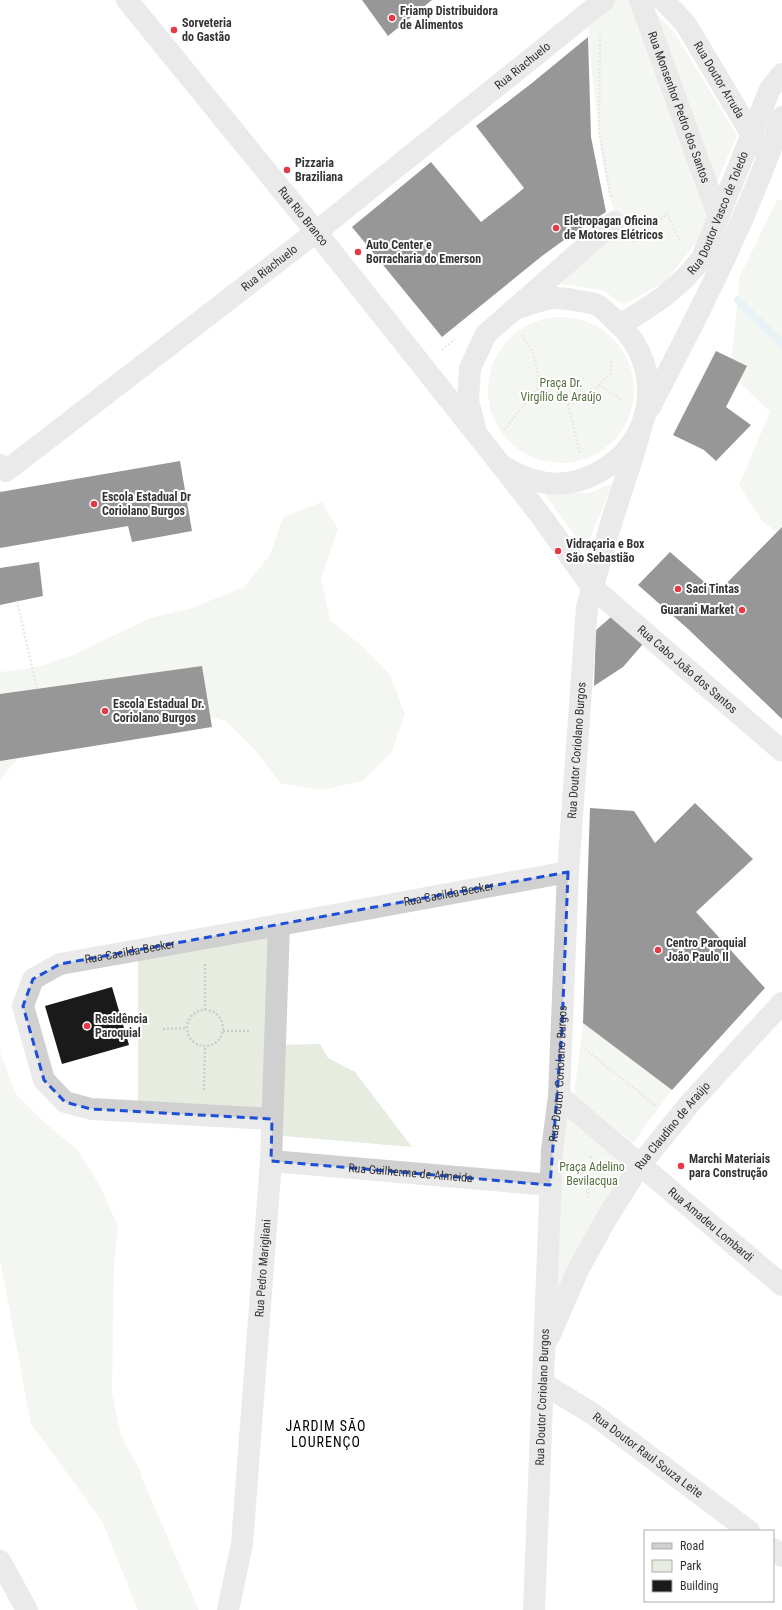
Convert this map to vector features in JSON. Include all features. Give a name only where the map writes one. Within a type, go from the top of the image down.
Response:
[{"type":"street","name":"Rua Rio Branco","points":[[127,0],[316,232],[489,450],[541,516],[592,587]]},
{"type":"street","name":"Rua Monsenhor Pedro dos Santos","points":[[640,0],[718,215]]},
{"type":"street","name":"Rua Doutor Arruda","points":[[663,0],[685,23],[752,135],[765,167]]},
{"type":"street","name":"Rua Riachuelo","points":[[3,468],[316,232],[602,2]]},
{"type":"street","name":"Rua Doutor Vasco de Toledo","points":[[620,325],[641,313],[674,289],[693,270],[702,258],[718,215],[770,89],[782,74]]},
{"type":"street","name":"Rua Doutor Vasco de Toledo","points":[[592,587],[643,421],[741,223],[765,167],[778,143],[782,117]]},
{"type":"street","points":[[514,310],[555,298],[595,304],[620,325],[630,336],[643,359],[648,377],[648,396],[643,421],[628,450],[609,467],[586,479],[564,483],[542,482],[521,477],[489,450],[468,401],[470,368],[486,334],[614,222]]},
{"type":"street","name":"Rua Cabo João dos Santos","points":[[592,587],[782,751]]},
{"type":"street","name":"Rua Doutor Coriolano Burgos","points":[[534,1610],[544,1384],[550,1185],[552,1150],[559,1096],[568,872],[587,607],[592,587]]},
{"type":"street","name":"Rua Cacilda Becker","points":[[272,1119],[91,1109],[65,1102],[44,1080],[23,1006],[33,979],[60,964],[279,926],[568,872]]},
{"type":"street","name":"Rua Pedro Marigliani","points":[[228,1610],[242,1544],[271,1162],[279,926]]},
{"type":"street","name":"Rua Claudino de Araújo","points":[[544,1349],[578,1270],[606,1219],[640,1165],[692,1101],[782,1003]]},
{"type":"street","points":[[559,1096],[640,1165]]},
{"type":"street","name":"Rua Guilherme de Almeida","points":[[271,1162],[550,1185]]},
{"type":"street","name":"Rua Amadeu Lombardi","points":[[640,1165],[782,1285]]},
{"type":"street","name":"Rua Doutor Raul Souza Leite","points":[[544,1384],[593,1414],[748,1530]]},
{"type":"street","points":[[774,1550],[782,1556]]},
{"type":"street","points":[[0,1561],[27,1610]]},
{"type":"path","points":[[602,2],[599,132],[614,222],[632,242],[667,214],[693,270]]},
{"type":"path","points":[[514,310],[534,356],[540,385],[568,404],[586,479]]},
{"type":"path","points":[[489,450],[540,385]]},
{"type":"path","points":[[568,404],[578,402],[599,385]]},
{"type":"path","points":[[17,601],[37,689]]},
{"type":"path","points":[[205,1010],[206,938]]},
{"type":"path","points":[[205,1010],[213,1012],[219,1017],[223,1023],[223,1031],[220,1039],[213,1044],[205,1046],[198,1045],[192,1041],[187,1028],[190,1019],[196,1013],[205,1010]]},
{"type":"path","points":[[163,1029],[187,1028]]},
{"type":"path","points":[[562,1030],[676,1121]]},
{"type":"path","points":[[204,1115],[205,1046]]},
{"type":"path","points":[[588,1206],[592,1124]]},
{"type":"highlighted area","points":[[568,872],[562,1030],[550,1185],[271,1161],[272,1119],[91,1109],[65,1102],[44,1080],[23,1006],[33,979],[60,964]]},
{"type":"green space","points":[[612,0],[633,0],[718,215],[666,281],[624,305],[602,290],[560,284],[620,229],[610,199],[604,166],[590,58],[589,37],[589,15]]},
{"type":"green space","points":[[656,13],[674,32],[737,135],[717,182]]},
{"type":"green space","points":[[777,200],[782,200],[782,536],[763,522],[739,485],[770,412],[730,373],[740,276]]},
{"type":"green space","name":"Praça Dr. Virgílio de Araújo","points":[[554,317],[568,317],[596,325],[608,333],[618,343],[629,362],[633,376],[633,404],[626,425],[618,437],[608,447],[589,458],[568,463],[554,463],[526,455],[514,447],[504,437],[493,418],[488,397],[488,383],[496,355],[504,343],[514,333],[533,322]]},
{"type":"green space","points":[[613,483],[585,550],[544,493],[590,493]]},
{"type":"green space","points":[[322,502],[338,529],[321,578],[330,620],[362,646],[390,675],[405,714],[392,752],[363,781],[321,790],[280,783],[255,750],[226,721],[184,711],[24,751],[0,780],[0,672],[34,668],[73,655],[150,618],[192,608],[244,587],[270,555],[283,517]]},
{"type":"green space","points":[[274,926],[274,1045],[320,1044],[328,1058],[355,1072],[412,1147],[272,1135],[272,1119],[138,1111],[138,950]]},
{"type":"green space","points":[[583,1023],[672,1090],[633,1143],[574,1095]]},
{"type":"green space","points":[[0,1048],[1,1055],[16,1094],[45,1123],[77,1149],[99,1184],[118,1226],[114,1268],[112,1393],[121,1435],[140,1470],[142,1478],[199,1610],[138,1610],[102,1521],[31,1424],[0,1259]]},
{"type":"green space","name":"Praça Adelino Bevilacqua","points":[[562,1102],[635,1166],[549,1317]]},
{"type":"building","name":"Friamp Distribuidora de Alimentos","points":[[362,0],[432,0],[388,36]]},
{"type":"building","points":[[588,37],[591,137],[606,212],[542,256],[442,337],[352,227],[431,162],[481,222],[512,198],[524,188],[476,126]]},
{"type":"building","points":[[716,351],[747,366],[726,407],[751,425],[716,461],[704,450],[673,435]]},
{"type":"building","name":"Escola Estadual Dr Coriolano Burgos","points":[[180,461],[192,531],[132,542],[128,526],[0,548],[0,492]]},
{"type":"building","name":"Guarani Market","points":[[782,527],[782,719],[687,628],[638,585],[670,552],[717,593]]},
{"type":"building","points":[[39,562],[43,596],[0,605],[0,568]]},
{"type":"building","points":[[611,617],[643,644],[623,667],[594,686],[596,630]]},
{"type":"building","name":"Escola Estadual Dr. Coriolano Burgos","points":[[202,666],[212,727],[0,761],[0,694]]},
{"type":"building","name":"Centro Paroquial João Paulo II","points":[[695,803],[753,859],[696,912],[765,988],[672,1090],[583,1023],[590,808],[634,811],[655,843]]},
{"type":"building","name":"Residência Paroquial","points":[[112,987],[129,1045],[62,1064],[45,1006]]},
{"type":"waterway","points":[[738,300],[782,344]]},
{"type":"place","name":"Friamp Distribuidora de Alimentos","points":[[392,18]]},
{"type":"place","name":"Sorveteria do Gastão","points":[[174,30]]},
{"type":"place","name":"Pizzaria Braziliana","points":[[287,170]]},
{"type":"place","name":"Eletropagan Oficina de Motores Elétricos","points":[[556,228]]},
{"type":"place","name":"Auto Center e Borracharia do Emerson","points":[[358,252]]},
{"type":"place","name":"Escola Estadual Dr Coriolano Burgos","points":[[94,504]]},
{"type":"place","name":"Vidraçaria e Box São Sebastião","points":[[558,551]]},
{"type":"place","name":"Saci Tintas","points":[[678,589]]},
{"type":"place","name":"Guarani Market","points":[[742,610]]},
{"type":"place","name":"Escola Estadual Dr. Coriolano Burgos","points":[[105,711]]},
{"type":"place","name":"Centro Paroquial João Paulo II","points":[[658,950]]},
{"type":"place","name":"Residência Paroquial","points":[[87,1026]]},
{"type":"place","name":"Marchi Materiais para Construção","points":[[681,1166]]},
{"type":"district","name":"JARDIM SÃO LOURENÇO","points":[[326,1434]]}]
